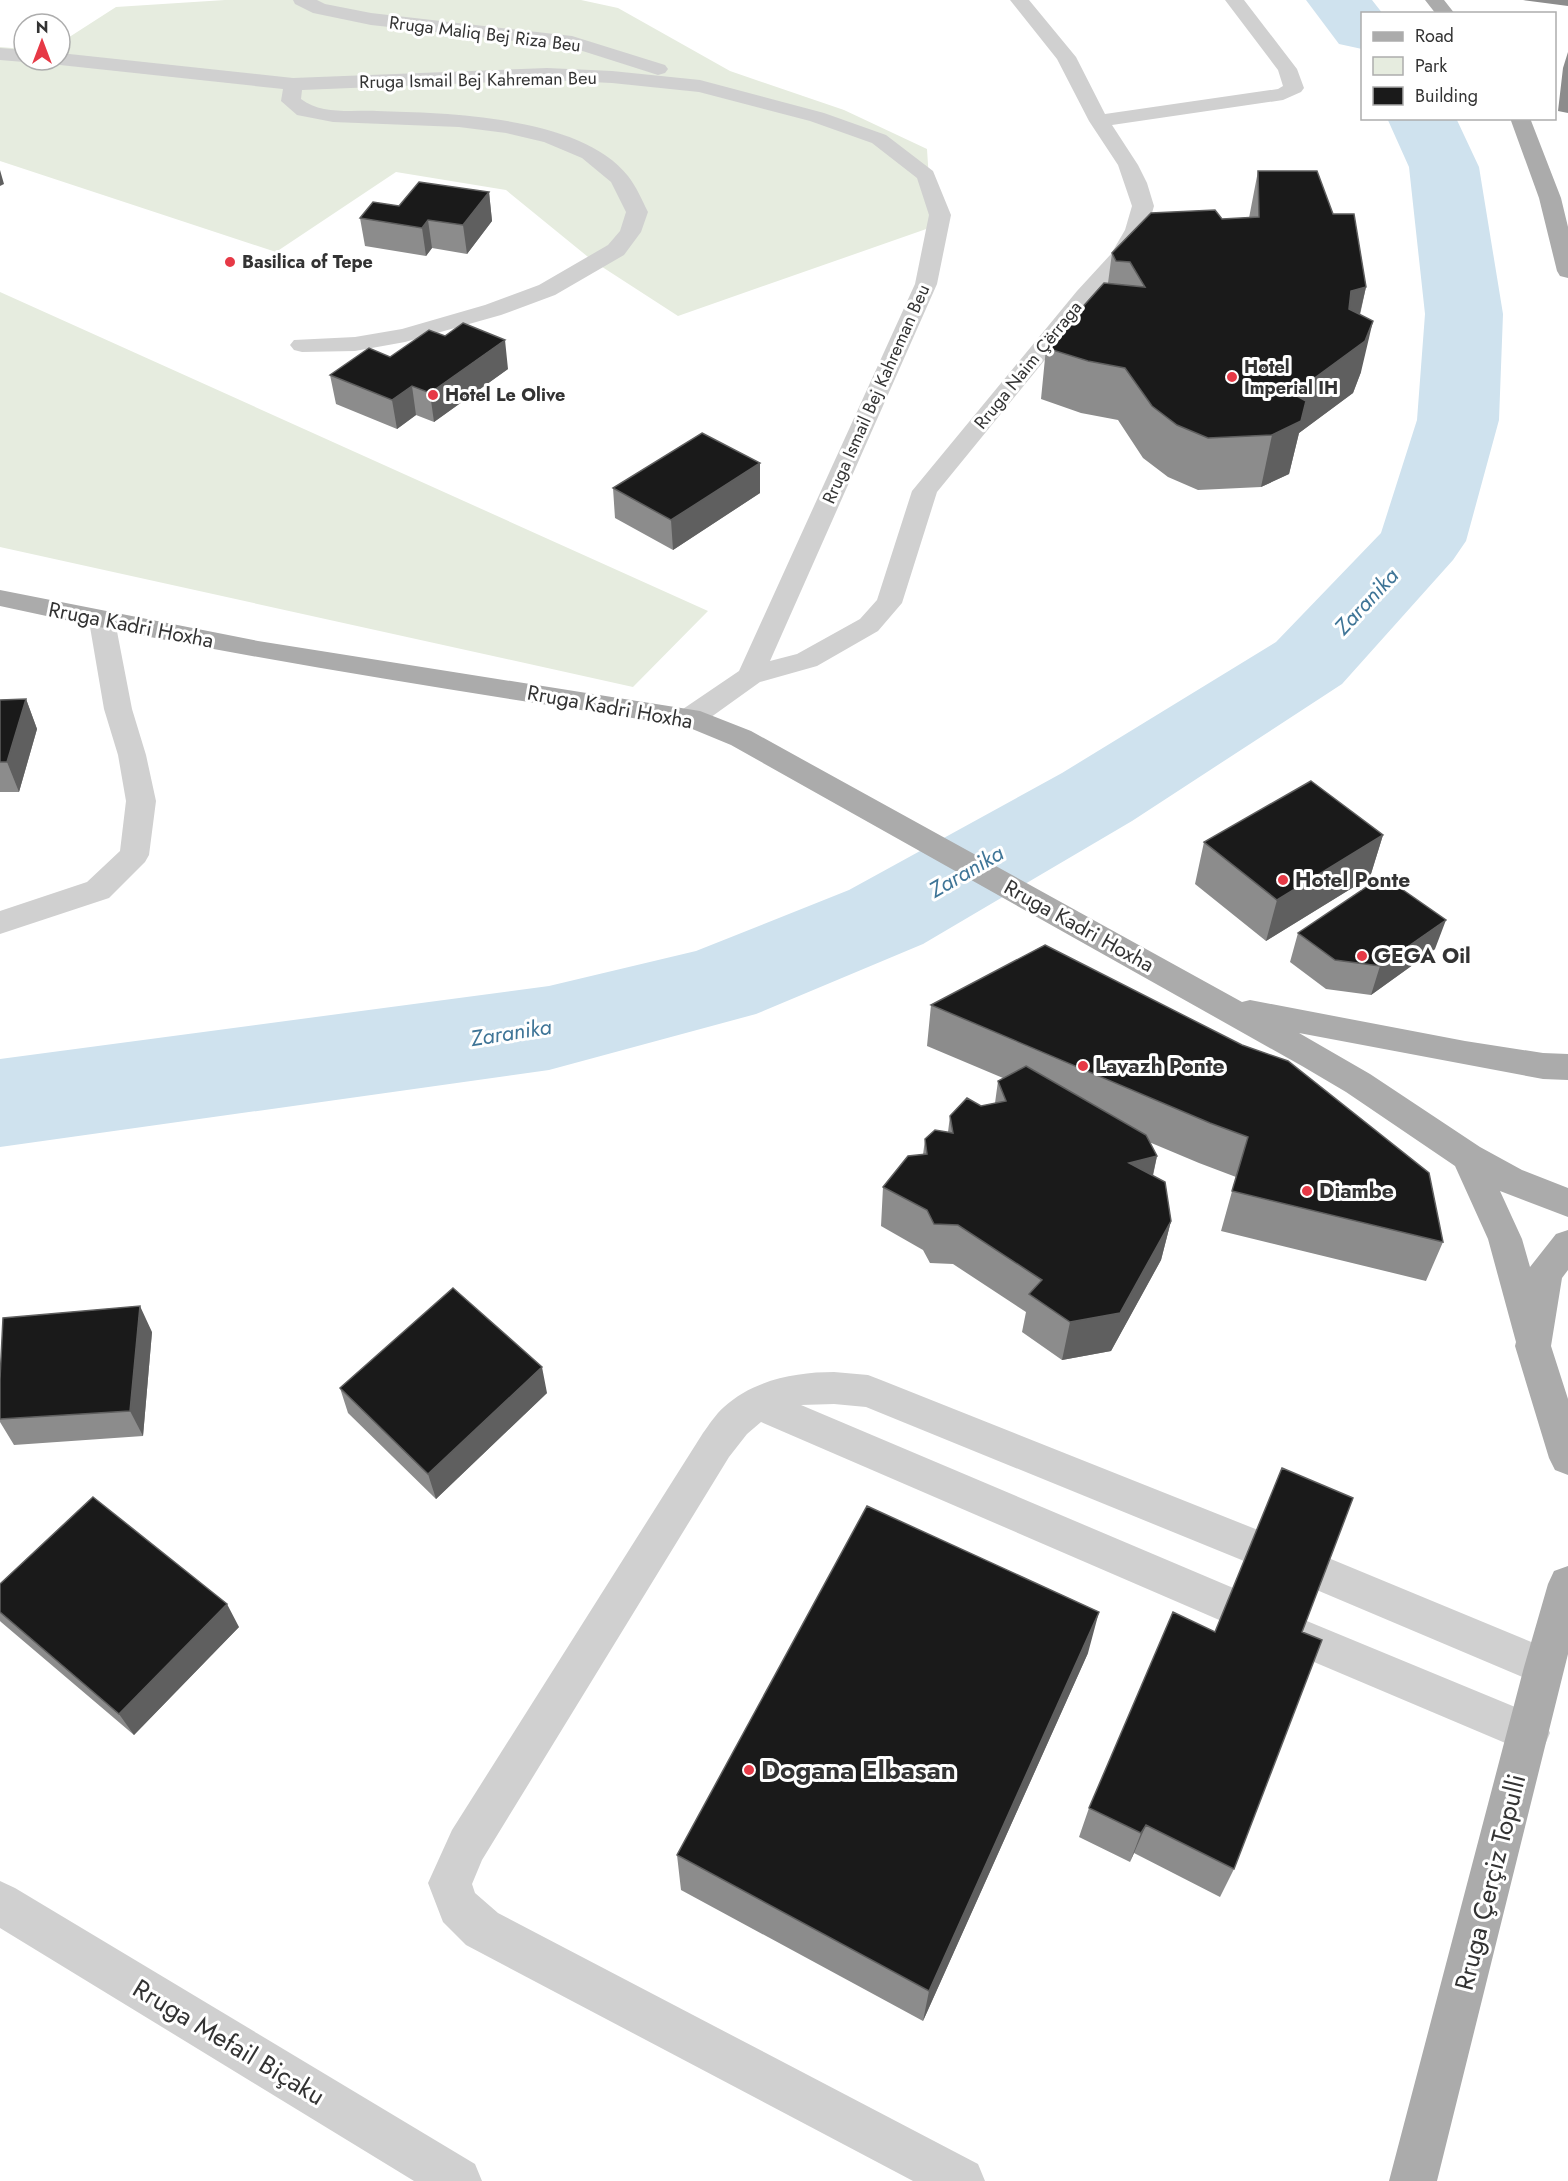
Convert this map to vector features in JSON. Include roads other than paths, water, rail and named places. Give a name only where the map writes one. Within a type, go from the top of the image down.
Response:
[{"type":"main road","points":[[1434,0],[1444,12]]},
{"type":"main road","points":[[1521,120],[1550,198],[1568,271]]},
{"type":"main road","name":"Rruga Kadri Hoxha","points":[[0,598],[102,621],[340,663],[690,718],[741,738],[1228,1008],[1358,1083],[1468,1157],[1510,1180],[1568,1203]]},
{"type":"main road","name":"Rruga Kadri Hoxha","points":[[1228,1008],[1543,1066],[1568,1067]]},
{"type":"main road","points":[[1468,1157],[1505,1239],[1533,1346],[1568,1458]]},
{"type":"main road","points":[[1533,1346],[1545,1273],[1568,1244]]},
{"type":"main road","name":"Rruga Çerçiz Topulli","points":[[1413,2181],[1544,1667],[1568,1584]]},
{"type":"street","name":"Rruga Maliq Bej Riza Beu","points":[[302,0],[320,9],[371,19],[572,42],[629,58],[700,86]]},
{"type":"street","name":"Rruga Naim Çërraga","points":[[750,676],[807,660],[869,625],[889,603],[925,491],[1085,296],[1120,257],[1136,230],[1143,206],[1128,165],[1099,121],[1066,57],[1019,0]]},
{"type":"street","points":[[1099,121],[1283,94],[1294,88],[1287,69],[1234,0]]},
{"type":"street","name":"Rruga Ismail Bej Kahreman Beu","points":[[72,60],[293,84],[547,74],[612,77],[700,86],[817,117],[879,139],[926,175],[940,215],[926,284],[750,676]]},
{"type":"street","name":"Rruga Ismail Bej Kahreman Beu","points":[[293,84],[291,101],[304,111],[333,116],[509,126],[549,136],[585,152],[612,169],[629,189],[637,212],[630,232],[616,250],[547,290],[405,335],[355,344],[302,345]]},
{"type":"street","points":[[0,923],[98,890],[134,855],[141,801],[132,755],[118,709],[102,621]]},
{"type":"street","points":[[690,718],[750,676]]},
{"type":"street","points":[[961,2181],[482,1929],[458,1906],[450,1882],[467,1845],[716,1445],[739,1416],[773,1396],[807,1387],[836,1386],[868,1391],[1249,1545]]},
{"type":"street","points":[[758,1404],[1224,1603]]},
{"type":"street","points":[[1326,1575],[1544,1667]]},
{"type":"street","points":[[1302,1638],[1529,1733]]},
{"type":"street","name":"Rruga Mefail Biçaku","points":[[0,1904],[458,2181]]},
{"type":"waterway","name":"Zaranika","points":[[1338,0],[1361,29]]},
{"type":"waterway","name":"Zaranika","points":[[0,1103],[549,1028],[718,986],[886,917],[1097,797],[1309,663],[1422,541],[1458,420],[1464,314],[1444,167],[1422,120]]},
{"type":"place","name":"Basilica of Tepe","points":[[230,262]]},
{"type":"place","name":"Hotel Imperial IH","points":[[1232,377]]},
{"type":"place","name":"Hotel Le Olive","points":[[433,395]]},
{"type":"place","name":"Hotel Ponte","points":[[1283,880]]},
{"type":"place","name":"GEGA Oil","points":[[1362,956]]},
{"type":"place","name":"Lavazh Ponte","points":[[1083,1066]]},
{"type":"place","name":"Diambe","points":[[1307,1191]]},
{"type":"place","name":"Dogana Elbasan","points":[[749,1770]]}]
